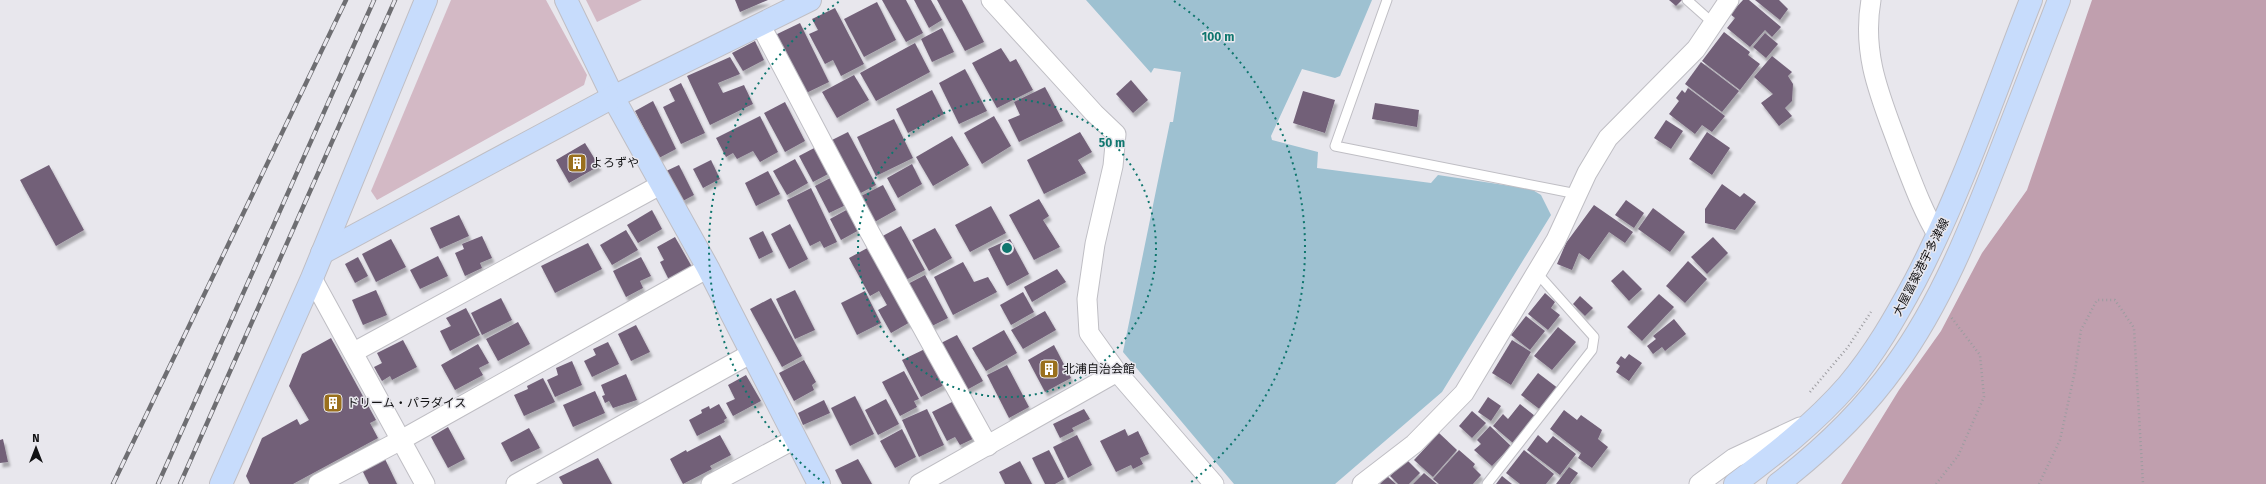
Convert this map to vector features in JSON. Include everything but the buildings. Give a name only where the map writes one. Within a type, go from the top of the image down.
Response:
[{"type":"street","points":[[221,484],[312,278],[426,0]]},
{"type":"street","points":[[566,0],[613,97],[708,268],[819,484]]},
{"type":"street","points":[[322,253],[613,97],[810,0]]},
{"type":"street","points":[[991,0],[1094,113],[1116,134],[1113,166],[1095,244],[1087,299],[1089,333],[1117,372],[1214,484]]},
{"type":"street","points":[[1362,484],[1414,444],[1464,393],[1556,240],[1587,174],[1608,138],[1696,49],[1729,0]]},
{"type":"street","points":[[1871,0],[1868,20],[1868,50],[1875,84],[1925,215],[1938,236],[1960,250]]},
{"type":"street","points":[[1778,484],[1834,435],[1867,401],[1895,366],[1920,328],[1960,250],[1979,206],[2056,7],[2030,3]]},
{"type":"street","name":"大屋冨築港宇多津線","points":[[1735,484],[1770,458],[1813,420],[1848,385],[1874,352],[1897,315],[1938,236],[1955,197],[2030,3]]},
{"type":"street","points":[[760,24],[869,231],[988,446]]},
{"type":"street","points":[[354,352],[662,184]]},
{"type":"street","points":[[318,484],[401,440],[708,268]]},
{"type":"street","points":[[312,278],[354,352],[425,484]]},
{"type":"street","points":[[516,484],[752,354]]},
{"type":"street","points":[[919,484],[1117,372]]},
{"type":"street","points":[[1699,484],[1734,458],[1813,420]]},
{"type":"street","points":[[711,484],[795,439]]},
{"type":"lane","points":[[1387,0],[1335,146],[1578,194]]},
{"type":"lane","points":[[1688,0],[1714,24]]},
{"type":"lane","points":[[1487,484],[1592,350],[1594,337],[1537,273]]},
{"type":"path","points":[[1934,300],[1944,309],[1980,355],[1984,397],[1958,456],[1936,484]]},
{"type":"path","points":[[2039,484],[2060,440],[2075,371],[2081,330],[2097,300],[2115,300],[2134,328],[2143,484]]},
{"type":"path","points":[[1806,396],[1848,346],[1874,308]]},
{"type":"shaded area","points":[[451,0],[546,0],[587,75],[584,85],[377,200],[371,191]]},
{"type":"shaded area","points":[[586,0],[642,0],[597,22]]},
{"type":"shaded area","points":[[2092,0],[2266,0],[2266,484],[1841,484],[1899,390],[1941,331],[1982,253],[2027,190]]},
{"type":"water","points":[[1086,0],[1372,0],[1340,76],[1335,78],[1302,69],[1271,136],[1272,140],[1318,152],[1317,168],[1431,183],[1438,175],[1531,189],[1541,195],[1551,215],[1442,392],[1335,484],[1234,484],[1123,352],[1170,122],[1173,122],[1181,72],[1154,68],[1151,73]]},
{"type":"railway","points":[[113,484],[346,0]]},
{"type":"railway","points":[[158,484],[374,0]]},
{"type":"railway","points":[[180,484],[395,0]]},
{"type":"place","name":"よろずや","points":[[577,163]]},
{"type":"place","name":"北浦自治会館","points":[[1049,369]]},
{"type":"place","name":"ドリーム・パラダイス","points":[[333,403]]}]
